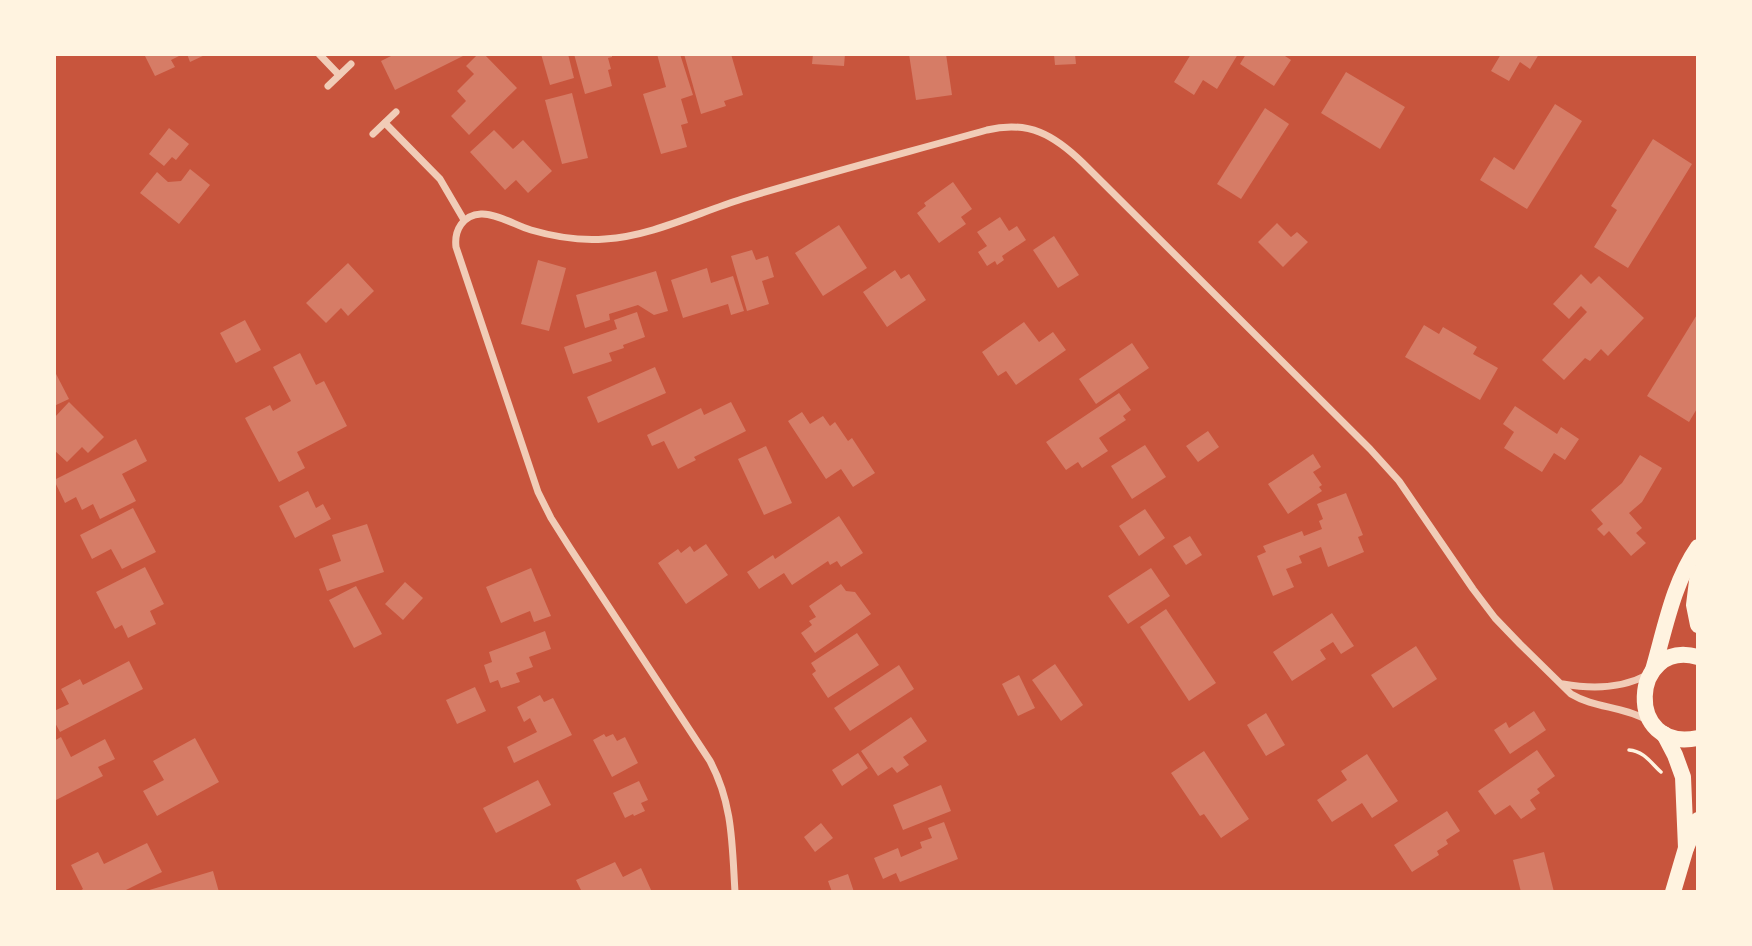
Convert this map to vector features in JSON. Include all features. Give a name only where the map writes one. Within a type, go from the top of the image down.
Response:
[{"type":"main road","points":[[1686,848],[1683,777],[1675,755],[1646,712],[1644,698],[1684,571],[1698,547]]},
{"type":"main road","points":[[1698,573],[1694,606],[1698,625]]},
{"type":"main road","points":[[1653,671],[1671,657],[1698,657]]},
{"type":"main road","points":[[1658,729],[1676,739],[1698,738]]},
{"type":"main road","points":[[1673,892],[1686,848],[1698,820]]},
{"type":"street","points":[[319,54],[339,75]]},
{"type":"street","points":[[328,86],[351,64]]},
{"type":"street","points":[[373,134],[396,112]]},
{"type":"street","points":[[385,123],[440,179],[464,220]]},
{"type":"street","points":[[734,892],[729,810],[719,777],[570,548],[538,492],[456,247],[457,229],[464,220],[473,215],[486,214],[560,237],[592,240],[621,237],[762,193],[987,130],[1007,126],[1050,136],[1069,150],[1370,449],[1399,481],[1473,589],[1520,645],[1571,694],[1587,702],[1630,712],[1658,729]]},
{"type":"street","points":[[1563,684],[1589,687],[1618,685],[1653,671]]},
{"type":"building","points":[[144,54],[183,54],[171,60],[175,67],[155,76]]},
{"type":"building","points":[[187,54],[207,54],[190,62]]},
{"type":"building","points":[[395,54],[467,54],[395,90],[381,61]]},
{"type":"building","points":[[478,54],[484,54],[517,88],[469,135],[451,116],[466,101],[457,91],[474,74],[466,66]]},
{"type":"building","points":[[541,54],[568,54],[574,78],[550,85]]},
{"type":"building","points":[[574,54],[612,54],[612,57],[608,58],[611,69],[608,70],[612,86],[585,94]]},
{"type":"building","points":[[657,54],[680,54],[693,95],[681,99],[688,123],[681,125],[687,147],[661,154],[643,94],[666,87]]},
{"type":"building","points":[[684,54],[731,54],[743,95],[724,101],[726,106],[701,114]]},
{"type":"building","points":[[813,54],[845,54],[844,66],[812,64]]},
{"type":"building","points":[[909,54],[946,54],[952,95],[916,100]]},
{"type":"building","points":[[1054,54],[1075,54],[1076,64],[1055,65]]},
{"type":"building","points":[[1191,54],[1238,54],[1217,89],[1203,80],[1194,95],[1174,82]]},
{"type":"building","points":[[1246,54],[1282,54],[1291,60],[1274,86],[1240,64]]},
{"type":"building","points":[[1501,54],[1539,54],[1530,69],[1520,62],[1509,81],[1491,71]]},
{"type":"building","points":[[1346,72],[1405,107],[1380,149],[1321,113]]},
{"type":"building","points":[[572,93],[588,158],[562,164],[545,100]]},
{"type":"building","points":[[1555,104],[1582,121],[1527,209],[1480,180],[1494,157],[1514,170]]},
{"type":"building","points":[[1265,108],[1289,124],[1241,199],[1217,184]]},
{"type":"building","points":[[169,128],[189,144],[176,160],[172,157],[164,166],[149,154]]},
{"type":"building","points":[[494,130],[513,149],[523,140],[552,171],[528,193],[516,180],[505,190],[470,152]]},
{"type":"building","points":[[1653,139],[1692,164],[1628,268],[1594,247],[1617,210],[1611,206]]},
{"type":"building","points":[[190,169],[210,185],[179,224],[140,193],[157,172],[168,182],[181,181]]},
{"type":"building","points":[[953,182],[972,209],[961,217],[966,224],[939,243],[917,213],[926,206],[924,203]]},
{"type":"building","points":[[1000,217],[1009,231],[1017,226],[1026,240],[1002,256],[1004,260],[997,265],[995,261],[987,266],[978,252],[987,246],[977,232]]},
{"type":"building","points":[[1277,223],[1291,237],[1297,232],[1308,242],[1283,267],[1258,242]]},
{"type":"building","points":[[839,225],[867,268],[823,296],[795,253]]},
{"type":"building","points":[[1054,236],[1079,275],[1058,288],[1033,250]]},
{"type":"building","points":[[752,250],[756,260],[768,256],[774,277],[762,281],[769,304],[747,311],[731,256]]},
{"type":"building","points":[[538,260],[566,268],[549,331],[521,324]]},
{"type":"building","points":[[348,263],[374,291],[348,316],[341,308],[326,323],[306,303]]},
{"type":"building","points":[[707,268],[711,283],[733,276],[744,311],[731,315],[728,304],[683,318],[671,280]]},
{"type":"building","points":[[895,270],[901,279],[909,274],[926,300],[887,327],[863,292]]},
{"type":"building","points":[[656,271],[668,311],[654,315],[638,305],[609,314],[610,320],[585,328],[576,295]]},
{"type":"building","points":[[1581,274],[1591,284],[1599,276],[1644,318],[1608,356],[1601,349],[1590,361],[1585,358],[1564,380],[1542,360],[1587,312],[1581,306],[1569,319],[1553,304]]},
{"type":"building","points":[[637,312],[645,337],[609,353],[612,361],[573,374],[564,347],[617,329],[614,320]]},
{"type":"building","points":[[1698,313],[1698,407],[1689,422],[1647,396]]},
{"type":"building","points":[[245,320],[261,350],[236,363],[220,333]]},
{"type":"building","points":[[1024,322],[1039,342],[1053,332],[1066,350],[1016,385],[1006,371],[998,376],[982,352]]},
{"type":"building","points":[[1424,325],[1439,334],[1443,327],[1477,347],[1473,354],[1498,368],[1480,400],[1405,357]]},
{"type":"building","points":[[1132,343],[1149,368],[1096,404],[1079,379]]},
{"type":"building","points":[[300,353],[316,385],[324,381],[347,426],[297,452],[305,468],[279,482],[245,418],[270,405],[273,411],[291,401],[273,367]]},
{"type":"building","points":[[655,367],[666,393],[598,423],[587,397]]},
{"type":"building","points":[[54,370],[69,399],[54,406]]},
{"type":"building","points":[[1119,393],[1131,410],[1123,416],[1126,420],[1099,438],[1108,451],[1082,468],[1078,462],[1066,470],[1046,442]]},
{"type":"building","points":[[69,402],[104,437],[88,453],[82,447],[67,462],[54,450],[54,418]]},
{"type":"building","points":[[731,402],[746,431],[694,457],[696,460],[678,469],[664,441],[652,446],[647,435],[701,408],[704,415]]},
{"type":"building","points":[[1515,406],[1557,434],[1561,427],[1579,439],[1565,460],[1554,453],[1542,472],[1504,448],[1514,432],[1503,424]]},
{"type":"building","points":[[802,412],[810,424],[823,416],[830,426],[835,422],[848,441],[852,438],[875,473],[853,487],[841,469],[826,479],[788,421]]},
{"type":"building","points":[[1208,431],[1219,447],[1198,462],[1186,446]]},
{"type":"building","points":[[136,439],[147,461],[122,474],[136,501],[100,519],[93,504],[82,510],[76,497],[65,503],[54,480]]},
{"type":"building","points":[[1145,445],[1166,477],[1132,499],[1111,466]]},
{"type":"building","points":[[766,446],[792,503],[764,515],[738,459]]},
{"type":"building","points":[[1313,454],[1321,467],[1313,472],[1322,485],[1319,487],[1322,491],[1288,514],[1268,484]]},
{"type":"building","points":[[1640,455],[1662,468],[1642,502],[1629,513],[1642,528],[1636,533],[1646,543],[1631,556],[1609,531],[1604,536],[1597,529],[1603,524],[1591,510],[1622,483]]},
{"type":"building","points":[[308,491],[316,508],[323,504],[331,519],[295,538],[279,506]]},
{"type":"building","points":[[1346,493],[1363,535],[1358,537],[1364,552],[1328,567],[1321,547],[1299,556],[1302,563],[1286,569],[1294,587],[1273,596],[1257,556],[1266,552],[1263,546],[1302,531],[1304,536],[1322,529],[1319,521],[1323,519],[1317,504]]},
{"type":"building","points":[[133,508],[156,552],[122,569],[111,549],[92,559],[80,535]]},
{"type":"building","points":[[1145,509],[1165,538],[1139,556],[1119,526]]},
{"type":"building","points":[[839,516],[863,553],[841,567],[837,561],[830,565],[828,561],[792,585],[784,573],[759,589],[747,572],[773,555],[775,559]]},
{"type":"building","points":[[367,524],[384,572],[327,591],[319,569],[341,561],[332,535]]},
{"type":"building","points":[[1190,536],[1202,555],[1186,565],[1173,546]]},
{"type":"building","points":[[706,544],[728,575],[686,604],[658,563],[678,549],[681,553],[690,546],[694,552]]},
{"type":"building","points":[[145,567],[164,604],[150,611],[156,624],[128,638],[122,625],[115,629],[96,592]]},
{"type":"building","points":[[531,568],[551,616],[534,622],[530,611],[501,623],[486,587]]},
{"type":"building","points":[[1151,568],[1170,596],[1128,624],[1108,596]]},
{"type":"building","points":[[405,582],[423,598],[403,620],[385,604]]},
{"type":"building","points":[[841,584],[846,591],[855,592],[871,614],[815,653],[801,633],[812,625],[809,621],[816,617],[809,606]]},
{"type":"building","points":[[356,586],[382,634],[354,648],[329,600]]},
{"type":"building","points":[[1166,609],[1216,683],[1189,701],[1140,627]]},
{"type":"building","points":[[1332,613],[1354,646],[1341,654],[1333,642],[1320,650],[1326,659],[1292,681],[1273,652]]},
{"type":"building","points":[[545,631],[551,649],[529,657],[533,667],[516,673],[520,682],[501,688],[498,680],[490,683],[484,665],[492,662],[489,652]]},
{"type":"building","points":[[857,633],[879,665],[828,698],[812,674],[816,671],[811,663]]},
{"type":"building","points":[[1416,646],[1437,679],[1393,708],[1371,675]]},
{"type":"building","points":[[129,661],[143,689],[60,732],[54,721],[54,711],[69,704],[61,689],[80,679],[83,685]]},
{"type":"building","points":[[1055,664],[1083,705],[1061,721],[1032,680]]},
{"type":"building","points":[[899,665],[914,689],[850,731],[834,708]]},
{"type":"building","points":[[1019,675],[1035,708],[1018,716],[1002,684]]},
{"type":"building","points":[[475,687],[486,711],[457,724],[446,700]]},
{"type":"building","points":[[540,695],[544,702],[553,698],[572,735],[514,763],[507,747],[537,732],[530,718],[524,722],[517,707]]},
{"type":"building","points":[[1534,711],[1546,730],[1510,754],[1494,730],[1506,722],[1509,728]]},
{"type":"building","points":[[1266,713],[1285,745],[1266,756],[1247,725]]},
{"type":"building","points":[[911,717],[927,741],[903,757],[909,765],[897,773],[892,767],[878,776],[861,751]]},
{"type":"building","points":[[604,734],[606,737],[613,734],[617,741],[625,737],[638,763],[612,777],[593,740]]},
{"type":"building","points":[[61,737],[71,757],[105,739],[115,759],[98,767],[103,776],[56,800],[54,741]]},
{"type":"building","points":[[195,738],[219,782],[157,816],[143,791],[164,780],[153,761]]},
{"type":"building","points":[[1537,750],[1555,776],[1537,789],[1540,793],[1530,800],[1536,809],[1521,819],[1510,805],[1495,815],[1478,791]]},
{"type":"building","points":[[1204,751],[1249,819],[1221,838],[1204,814],[1200,816],[1171,773]]},
{"type":"building","points":[[858,753],[868,768],[842,786],[832,770]]},
{"type":"building","points":[[1367,754],[1398,801],[1372,818],[1362,803],[1332,822],[1317,800],[1347,780],[1341,771]]},
{"type":"building","points":[[538,780],[551,805],[496,833],[483,808]]},
{"type":"building","points":[[639,781],[648,800],[641,803],[645,811],[625,818],[613,793]]},
{"type":"building","points":[[941,785],[951,811],[903,830],[893,805]]},
{"type":"building","points":[[1447,811],[1460,831],[1446,840],[1448,844],[1437,851],[1439,855],[1412,872],[1394,845]]},
{"type":"building","points":[[944,822],[958,859],[900,882],[896,873],[883,879],[874,858],[898,848],[901,857],[922,848],[920,842],[932,838],[928,828]]},
{"type":"building","points":[[821,823],[833,838],[815,852],[804,837]]},
{"type":"building","points":[[147,843],[162,872],[122,892],[78,892],[83,889],[71,865],[98,852],[104,864]]},
{"type":"building","points":[[1544,852],[1554,892],[1521,892],[1513,860]]},
{"type":"building","points":[[615,862],[623,877],[641,868],[652,892],[582,892],[576,880]]},
{"type":"building","points":[[213,871],[219,892],[146,892],[146,891]]},
{"type":"building","points":[[848,874],[854,892],[832,892],[828,881]]}]
